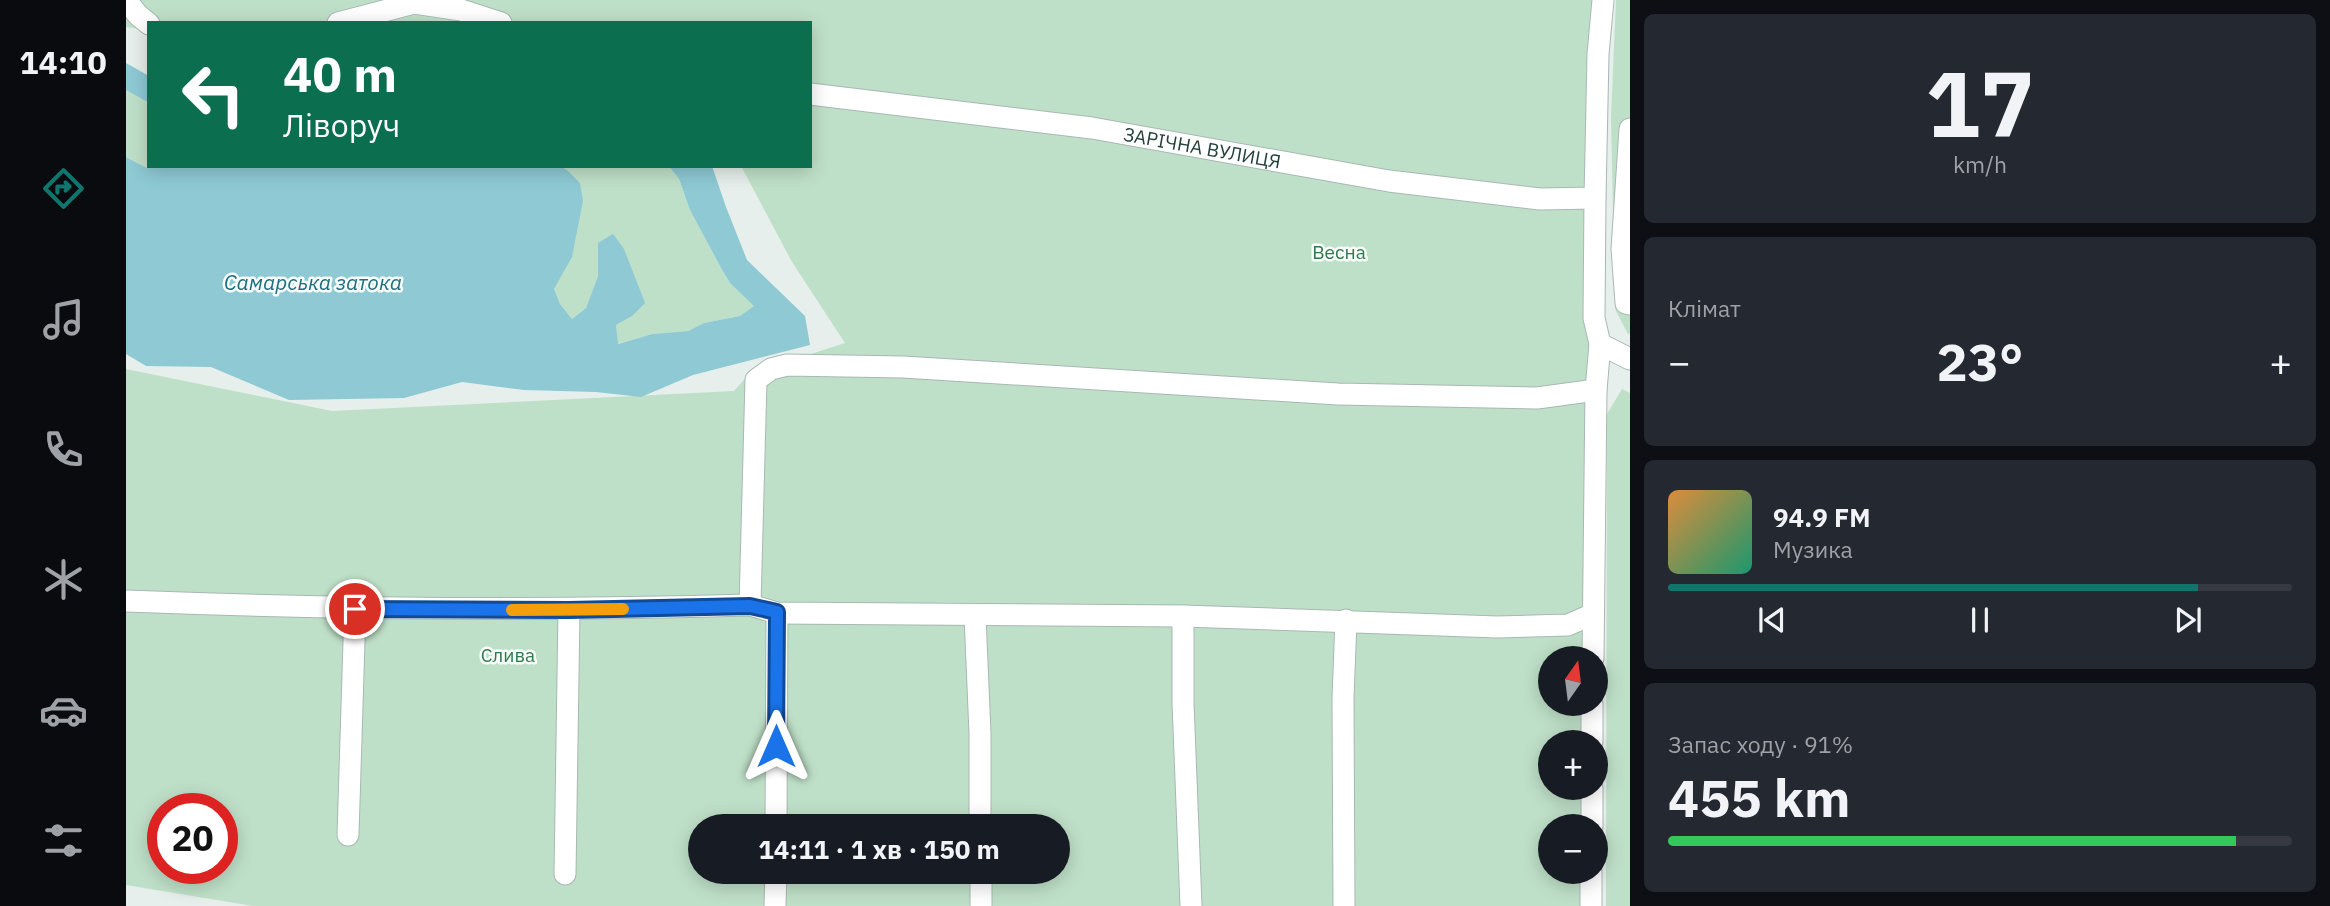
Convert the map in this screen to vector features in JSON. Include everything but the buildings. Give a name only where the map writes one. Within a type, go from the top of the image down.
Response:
[{"type":"street","points":[[126,0],[147,22]]},
{"type":"street","points":[[1593,646],[1596,390],[1600,344],[1594,318],[1595,198],[1598,54],[1603,0]]},
{"type":"street","points":[[346,21],[414,3],[461,10],[495,21]]},
{"type":"street","name":"ЗАРІЧНА ВУЛИЦЯ","points":[[812,94],[1092,128],[1389,181],[1540,199],[1595,198]]},
{"type":"street","points":[[1630,129],[1622,249],[1626,303],[1630,304]]},
{"type":"street","points":[[1600,344],[1630,359]]},
{"type":"street","points":[[750,606],[756,380],[771,369],[787,365],[903,367],[1338,394],[1447,397],[1537,398],[1596,390]]},
{"type":"street","points":[[126,601],[355,609],[569,610],[750,606],[777,612],[1183,616],[1497,627],[1569,625],[1593,614]]},
{"type":"street","points":[[348,835],[355,609]]},
{"type":"street","points":[[565,874],[569,610]]},
{"type":"street","points":[[776,814],[777,612]]},
{"type":"street","points":[[975,616],[980,814]]},
{"type":"street","points":[[1183,616],[1183,704],[1191,906]]},
{"type":"street","points":[[1344,906],[1343,698],[1346,620]]},
{"type":"street","points":[[775,906],[776,884]]},
{"type":"street","points":[[981,884],[981,906]]},
{"type":"street","points":[[1591,884],[1591,906]]},
{"type":"green space","points":[[126,0],[1600,0],[1584,517],[1583,646],[1538,646],[1538,716],[1583,716],[1582,730],[1538,730],[1538,800],[1582,800],[1581,814],[1538,814],[1538,884],[1581,884],[1581,906],[253,906],[126,885],[126,369],[332,411],[734,391],[749,374],[845,343],[792,262],[742,168],[812,168],[812,21],[511,21],[498,17],[461,21],[147,21],[147,24],[140,29],[126,27]]},
{"type":"green space","points":[[1616,0],[1630,0],[1628,334],[1615,309],[1611,117]]},
{"type":"green space","points":[[126,90],[147,102],[147,168],[126,157]]},
{"type":"green space","points":[[564,168],[671,168],[679,179],[690,210],[730,283],[755,306],[740,316],[704,323],[688,331],[652,334],[617,344],[616,325],[632,316],[630,268],[624,250],[598,243],[598,276],[586,308],[572,319],[560,304],[553,289],[563,273],[573,245],[573,218],[567,170]]},
{"type":"green space","points":[[1622,389],[1630,393],[1630,906],[1606,906],[1607,414]]},
{"type":"water","points":[[126,63],[147,75],[147,102],[126,90]]},
{"type":"water","name":"Самарська затока","points":[[126,157],[147,168],[564,168],[580,183],[583,201],[572,257],[554,289],[560,304],[572,319],[586,308],[598,276],[598,243],[613,234],[624,249],[645,303],[632,316],[616,325],[618,344],[652,334],[688,331],[704,323],[740,316],[754,306],[730,283],[690,210],[679,179],[671,168],[713,168],[747,260],[805,316],[810,345],[693,375],[641,397],[596,392],[524,390],[462,382],[404,398],[289,400],[211,367],[146,366],[126,354]]},
{"type":"slow traffic","points":[[512,610],[623,609]]},
{"type":"route","points":[[355,609],[569,610],[750,606],[777,612],[776,746]]},
{"type":"park label","name":"Весна","points":[[1339,252]]},
{"type":"park label","name":"Слива","points":[[508,655]]}]
